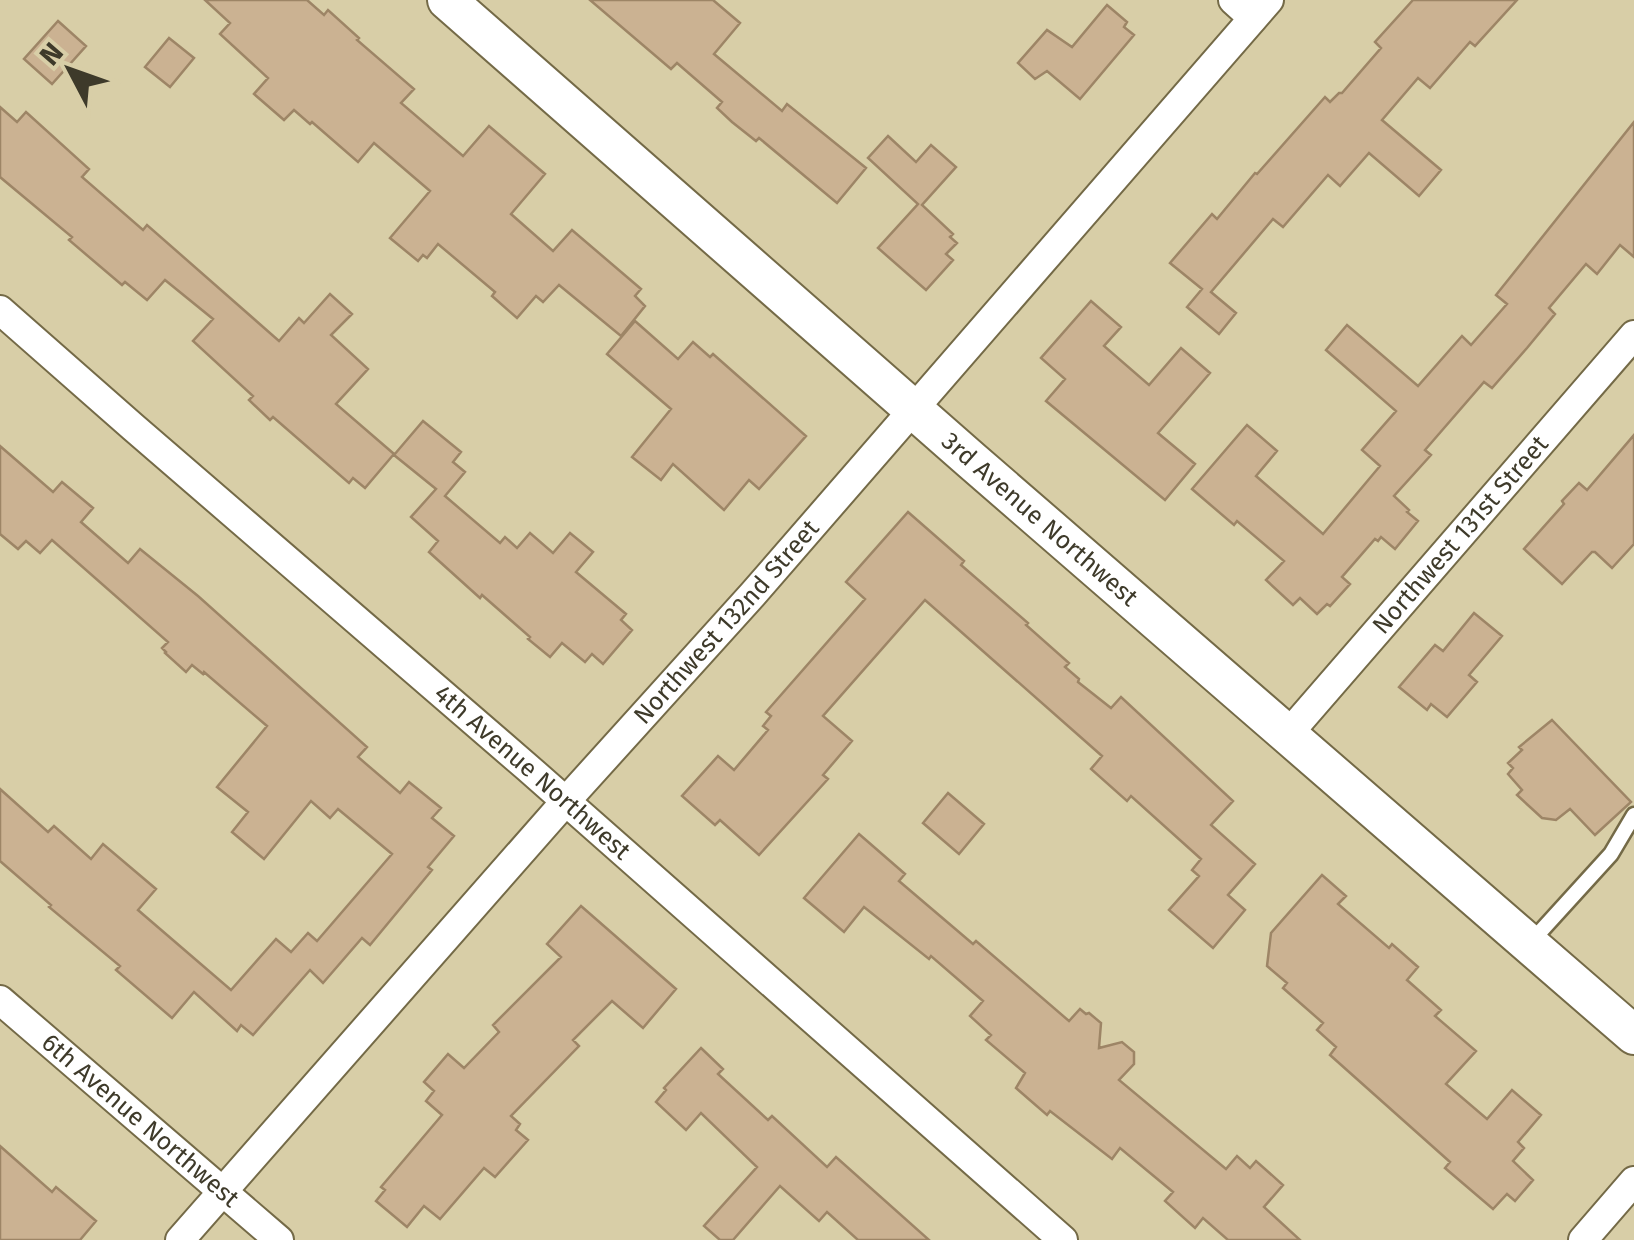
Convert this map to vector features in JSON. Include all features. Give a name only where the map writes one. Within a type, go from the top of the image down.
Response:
[{"type":"street","name":"3rd Avenue Northwest","points":[[448,0],[1634,1035]]},
{"type":"street","name":"Northwest 132nd Street","points":[[180,1240],[753,594],[1252,6]]},
{"type":"street","name":"4th Avenue Northwest","points":[[0,310],[1063,1240]]},
{"type":"street","name":"Northwest 131st Street","points":[[1289,733],[1634,335]]},
{"type":"street","name":"6th Avenue Northwest","points":[[0,1000],[279,1240]]},
{"type":"street","points":[[1583,1240],[1634,1181]]},
{"type":"lane","points":[[1530,944],[1612,854],[1634,815]]},
{"type":"building","points":[[205,0],[307,0],[324,15],[328,10],[414,89],[401,103],[463,156],[489,126],[545,174],[511,214],[553,251],[572,230],[641,289],[635,296],[645,306],[621,336],[559,285],[543,302],[536,296],[517,318],[492,296],[495,292],[438,244],[427,258],[423,255],[418,261],[390,238],[430,191],[374,143],[358,162],[294,110],[284,120],[254,94],[268,78],[220,34],[230,23]]},
{"type":"building","points":[[590,0],[713,0],[740,23],[714,54],[782,111],[787,104],[866,168],[837,203],[759,138],[756,141],[732,122],[717,108],[722,102],[677,63],[671,69]]},
{"type":"building","points":[[1413,0],[1517,0],[1475,46],[1470,42],[1430,88],[1418,78],[1382,120],[1441,170],[1419,196],[1369,153],[1340,186],[1328,175],[1283,227],[1273,219],[1211,292],[1236,313],[1219,334],[1187,307],[1202,289],[1170,263],[1212,214],[1217,219],[1325,97],[1330,102],[1342,93],[1381,48],[1375,42]]},
{"type":"building","points":[[1107,5],[1127,22],[1124,27],[1134,35],[1080,99],[1047,71],[1035,79],[1018,63],[1047,30],[1072,47]]},
{"type":"building","points":[[58,21],[86,46],[52,84],[24,59]]},
{"type":"building","points":[[169,38],[194,58],[170,87],[145,67]]},
{"type":"building","points":[[0,107],[17,122],[26,112],[89,169],[82,177],[143,230],[147,225],[279,341],[299,318],[304,323],[330,294],[352,314],[331,335],[368,369],[336,404],[394,454],[365,488],[353,478],[349,483],[273,417],[270,420],[249,400],[253,396],[193,341],[213,319],[165,280],[147,300],[125,282],[122,285],[0,177]]},
{"type":"building","points":[[1634,122],[1634,257],[1620,245],[1597,274],[1586,264],[1549,308],[1555,314],[1527,348],[1492,388],[1484,382],[1425,450],[1431,455],[1394,496],[1418,521],[1395,549],[1381,537],[1375,539],[1342,577],[1350,584],[1317,614],[1300,598],[1293,605],[1266,580],[1284,561],[1192,489],[1247,425],[1277,451],[1256,476],[1323,534],[1380,466],[1362,450],[1396,411],[1326,350],[1347,325],[1418,386],[1462,336],[1471,345],[1507,304],[1496,295]]},
{"type":"building","points":[[888,136],[916,162],[931,145],[956,167],[922,205],[953,234],[950,237],[957,243],[946,254],[953,260],[926,290],[878,248],[918,204],[868,158]]},
{"type":"building","points":[[1091,301],[1121,327],[1104,346],[1149,385],[1181,348],[1210,373],[1158,433],[1195,464],[1165,500],[1046,401],[1065,379],[1041,358]]},
{"type":"building","points":[[635,321],[678,359],[693,342],[710,357],[713,354],[806,436],[759,489],[749,480],[724,510],[673,464],[661,480],[632,457],[671,409],[607,354]]},
{"type":"building","points":[[423,421],[461,452],[453,462],[465,472],[445,496],[500,543],[505,537],[517,548],[530,533],[553,553],[570,533],[593,552],[576,572],[626,614],[621,620],[632,630],[603,664],[592,654],[585,662],[562,643],[550,657],[429,552],[438,541],[411,517],[436,489],[394,455]]},
{"type":"building","points":[[1634,435],[1634,544],[1612,568],[1592,552],[1562,584],[1524,549],[1579,483],[1587,490]]},
{"type":"building","points":[[0,446],[53,492],[62,482],[93,508],[81,522],[128,563],[140,549],[198,596],[367,747],[358,757],[400,793],[409,782],[441,808],[432,818],[454,836],[428,867],[432,870],[370,945],[362,938],[323,983],[310,970],[253,1035],[241,1025],[237,1031],[194,992],[172,1018],[116,970],[120,966],[0,861],[0,789],[48,832],[54,826],[91,859],[103,844],[156,889],[138,910],[231,990],[276,939],[291,952],[308,933],[317,941],[392,854],[338,809],[330,818],[311,801],[264,859],[232,832],[248,812],[217,787],[267,726],[204,672],[192,665],[186,672],[162,648],[168,642],[52,540],[40,553],[26,541],[18,549],[0,534]]},
{"type":"building","points":[[908,512],[1069,663],[1065,667],[1078,682],[1111,708],[1121,697],[1233,801],[1211,825],[1255,864],[1228,895],[1245,910],[1213,948],[1169,910],[1199,876],[1192,870],[1201,859],[1131,796],[1127,801],[1091,769],[1102,756],[925,600],[823,716],[852,741],[823,775],[828,779],[759,855],[720,820],[715,825],[682,796],[718,756],[734,770],[768,730],[763,726],[771,716],[766,712],[865,599],[846,582]]},
{"type":"building","points":[[1474,613],[1502,636],[1469,675],[1477,682],[1447,717],[1431,704],[1427,710],[1399,687],[1435,645],[1443,651]]},
{"type":"building","points":[[1552,720],[1631,802],[1595,835],[1570,809],[1556,820],[1542,818],[1517,795],[1522,790],[1508,774],[1513,768],[1508,763],[1522,750],[1519,747]]},
{"type":"building","points":[[948,793],[984,824],[959,854],[923,823]]},
{"type":"building","points":[[859,834],[905,874],[899,881],[1069,1021],[1080,1009],[1101,1023],[1099,1048],[1122,1042],[1134,1052],[1134,1064],[1119,1080],[1226,1169],[1237,1156],[1250,1168],[1256,1161],[1283,1185],[1264,1207],[1300,1240],[1228,1240],[1203,1218],[1195,1228],[1165,1201],[1173,1192],[1120,1148],[1112,1159],[1050,1111],[1047,1115],[1016,1088],[1025,1073],[986,1040],[991,1035],[970,1016],[983,1001],[931,956],[929,959],[864,907],[844,932],[804,898]]},
{"type":"building","points":[[1322,875],[1346,896],[1338,904],[1389,948],[1392,944],[1418,967],[1407,980],[1441,1010],[1435,1016],[1476,1051],[1446,1084],[1487,1119],[1512,1090],[1541,1115],[1518,1142],[1524,1148],[1513,1161],[1533,1180],[1515,1201],[1507,1194],[1493,1209],[1445,1168],[1450,1162],[1330,1055],[1336,1047],[1317,1030],[1323,1023],[1283,988],[1287,983],[1267,966],[1271,933]]},
{"type":"building","points":[[581,906],[676,989],[643,1028],[612,1001],[573,1040],[579,1046],[511,1116],[520,1124],[516,1130],[528,1140],[495,1177],[484,1168],[440,1219],[424,1206],[407,1227],[376,1201],[385,1190],[381,1187],[442,1115],[426,1101],[434,1091],[424,1082],[448,1054],[464,1068],[499,1032],[493,1025],[561,957],[547,944]]},
{"type":"building","points":[[701,1048],[723,1069],[718,1074],[768,1120],[772,1116],[827,1167],[836,1157],[929,1240],[858,1240],[827,1212],[819,1221],[780,1186],[733,1240],[720,1240],[704,1226],[757,1167],[701,1113],[686,1130],[656,1102]]},
{"type":"building","points":[[0,1146],[52,1192],[56,1187],[96,1221],[80,1240],[0,1240]]}]
